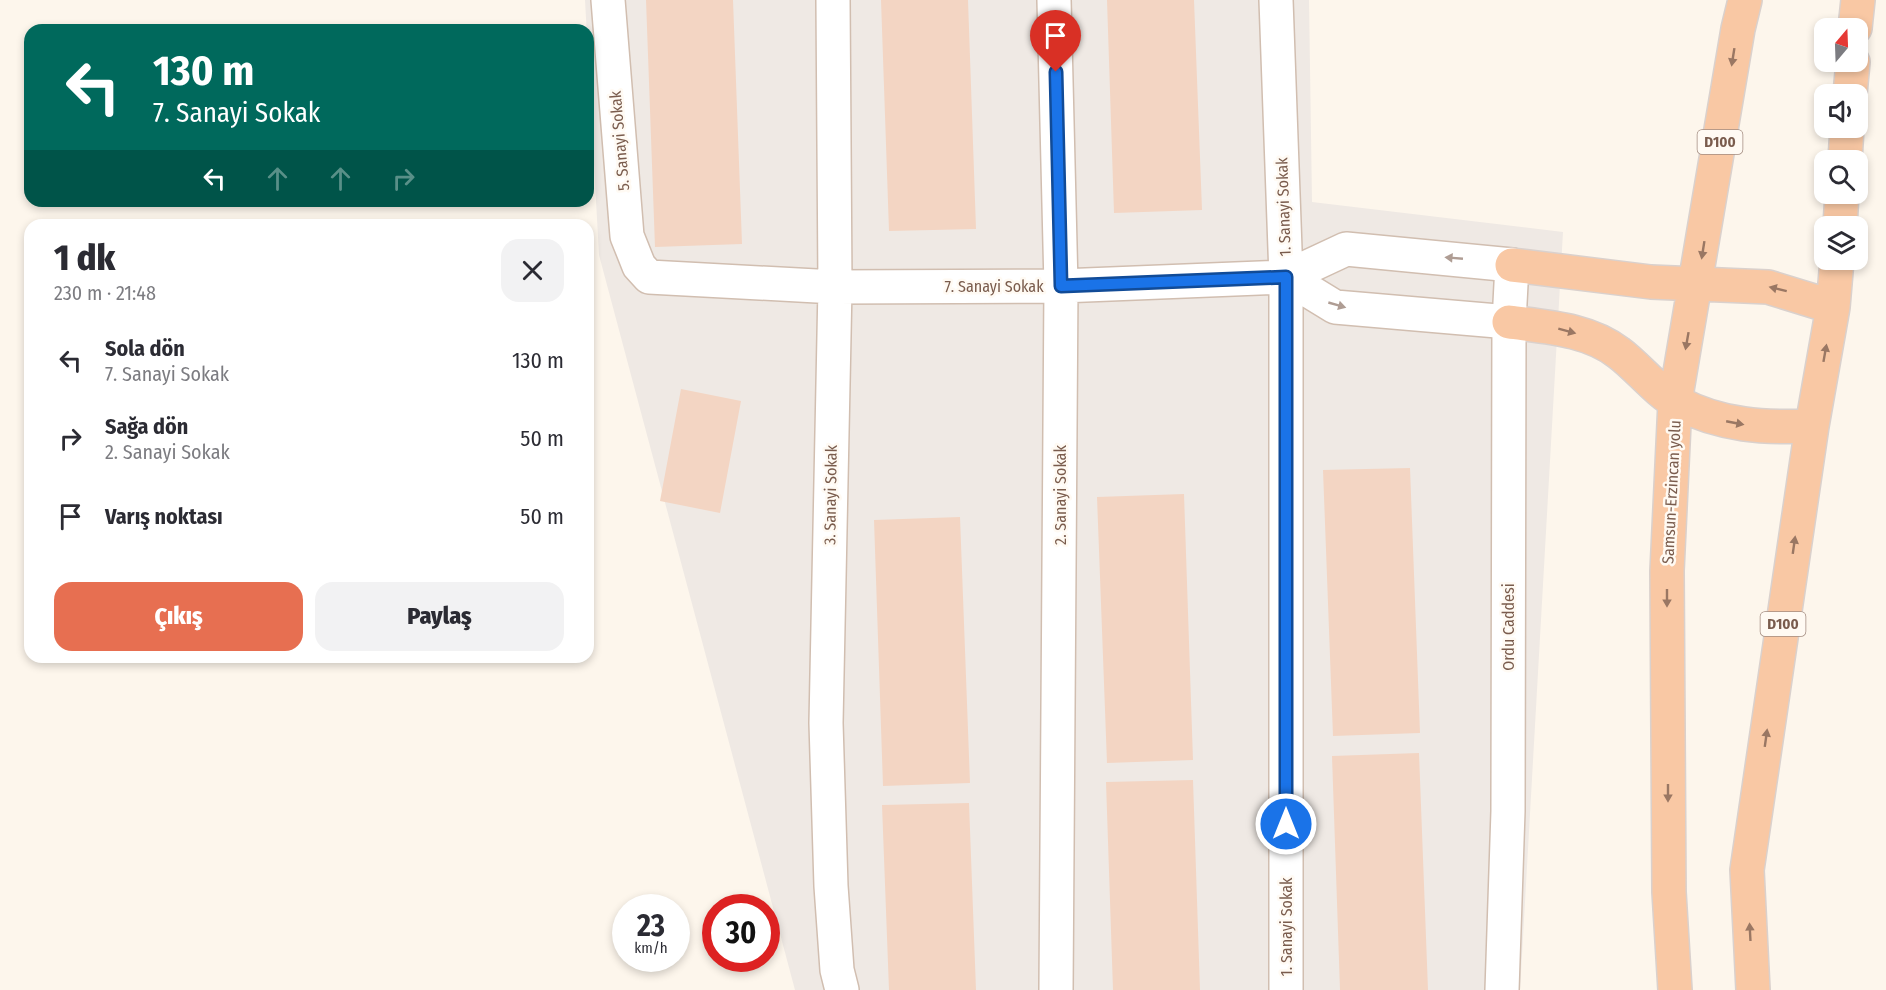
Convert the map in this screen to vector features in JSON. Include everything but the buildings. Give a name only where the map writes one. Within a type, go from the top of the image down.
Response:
[{"type":"highway","name":"Samsun-Erzincan yolu","points":[[1675,990],[1669,892],[1667,571],[1676,402],[1738,29],[1745,0]]},
{"type":"highway","points":[[1856,18],[1858,0]]},
{"type":"highway","points":[[1512,265],[1651,282],[1768,286],[1833,307]]},
{"type":"highway","name":"D100","points":[[1753,990],[1747,870],[1812,426],[1833,307],[1836,270]]},
{"type":"highway","points":[[1509,322],[1562,329],[1608,346],[1676,402],[1713,419],[1748,426],[1812,426]]},
{"type":"street","name":"5. Sanayi Sokak","points":[[608,0],[627,236],[639,266],[649,277]]},
{"type":"street","name":"3. Sanayi Sokak","points":[[832,0],[835,287],[826,723],[831,886],[837,970],[842,990]]},
{"type":"street","name":"2. Sanayi Sokak","points":[[1054,0],[1061,286],[1056,990]]},
{"type":"street","name":"1. Sanayi Sokak","points":[[1276,0],[1286,277],[1286,990]]},
{"type":"street","name":"7. Sanayi Sokak","points":[[649,277],[835,287],[1061,286],[1286,277],[1346,249],[1512,265]]},
{"type":"street","name":"Ordu Caddesi","points":[[1502,990],[1508,800],[1509,322],[1512,265]]},
{"type":"street","points":[[1286,277],[1335,307],[1509,322]]},
{"type":"shaded area","points":[[585,0],[1309,0],[1312,202],[1563,232],[1520,990],[795,990],[780,934],[780,894],[769,894],[599,255],[594,164],[594,24],[586,24]]},
{"type":"route","points":[[1056,72],[1061,286],[1286,277],[1286,824]]}]
